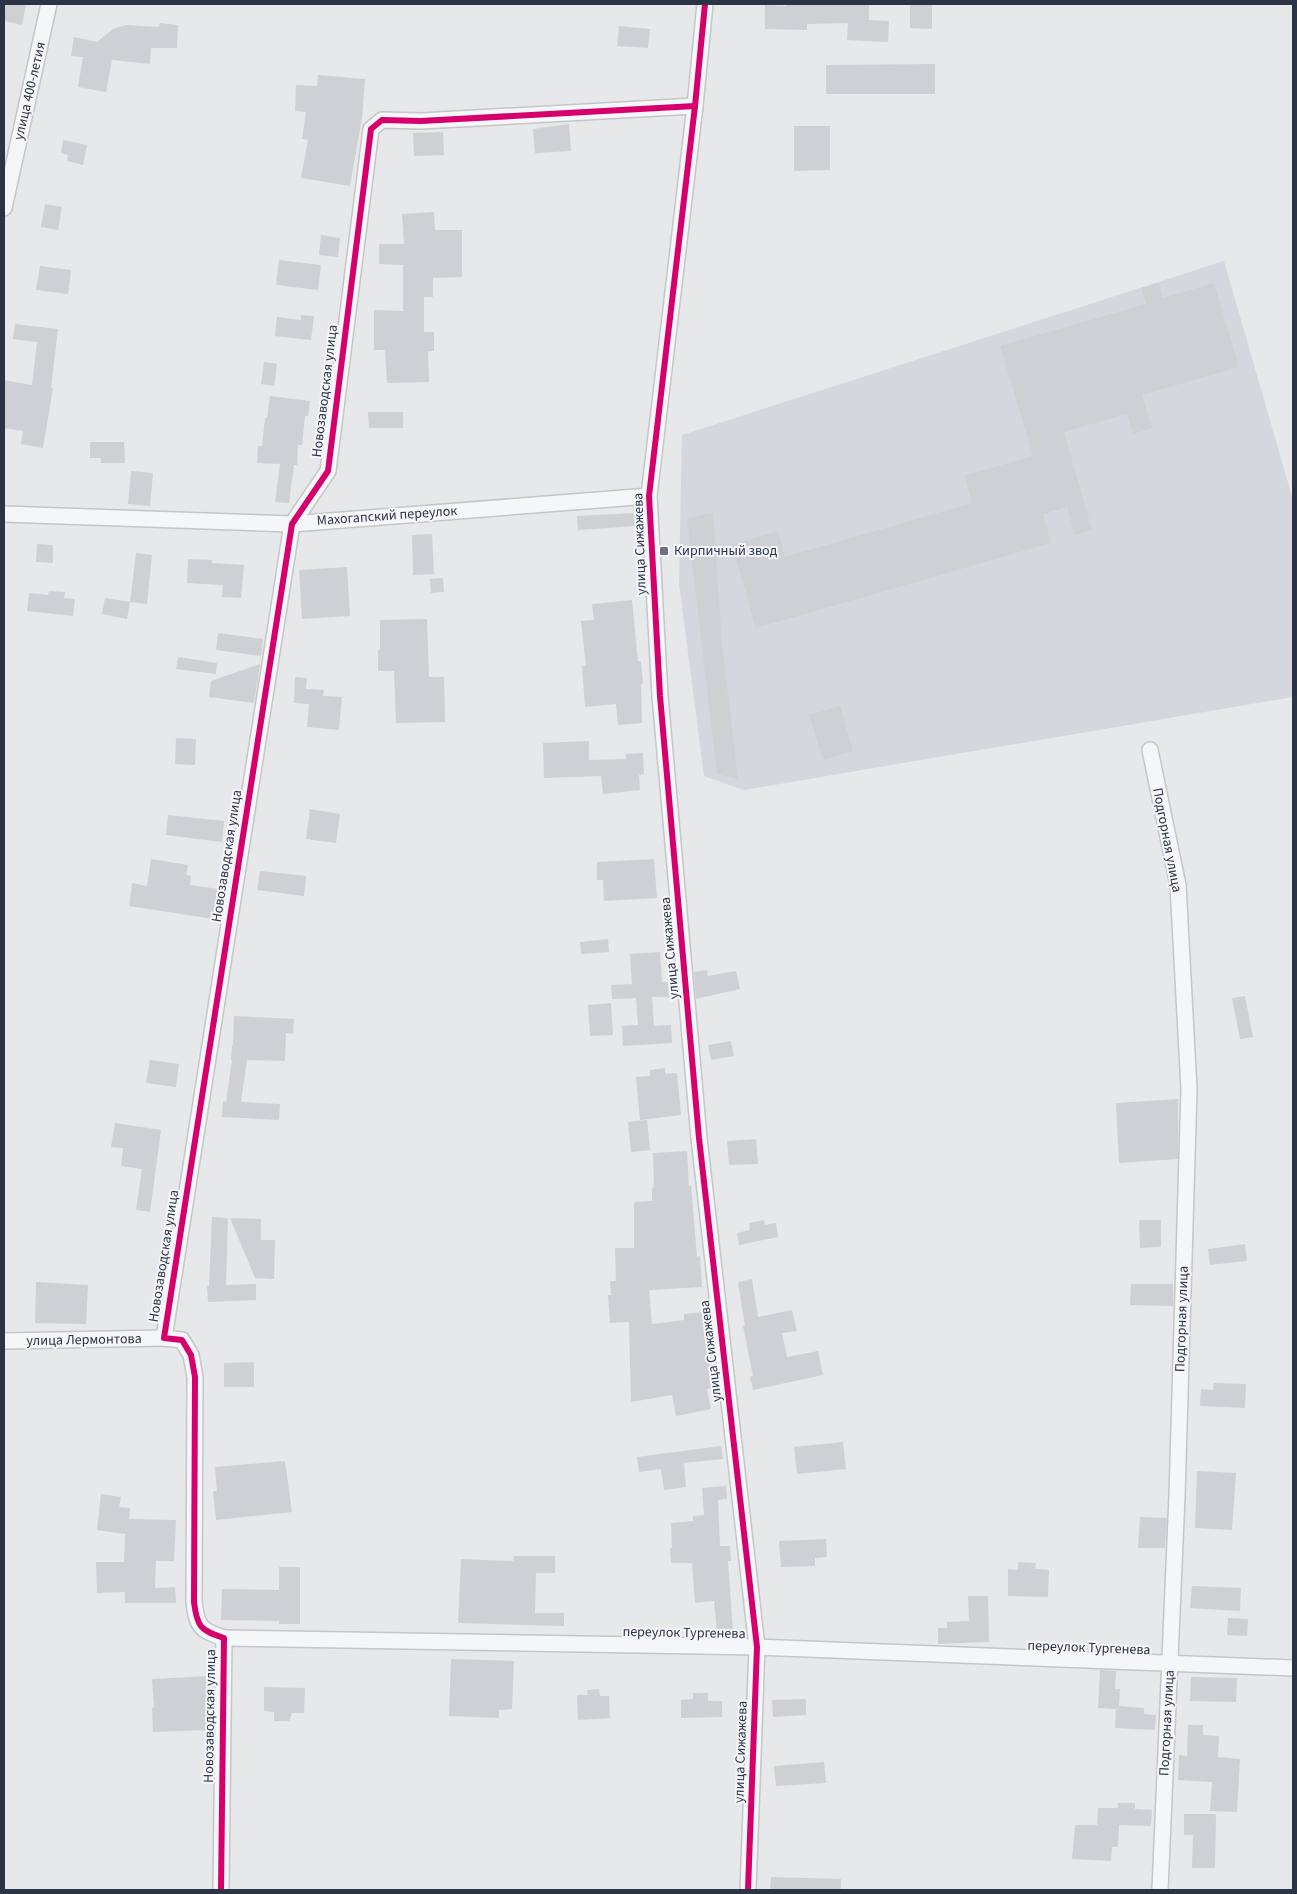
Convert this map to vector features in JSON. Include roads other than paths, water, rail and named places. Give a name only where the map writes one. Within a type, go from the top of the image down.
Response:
[{"type":"street","name":"улица 400-летия","points":[[4,208],[49,4]]},
{"type":"street","name":"улица Сижажева","points":[[706,4],[649,496],[660,696],[699,1138],[757,1647],[748,1890]]},
{"type":"street","name":"Новозаводская улица","points":[[221,1890],[224,1638],[206,1632],[196,1620],[194,1602],[195,1377],[191,1355],[182,1340],[164,1338],[292,524],[328,471],[371,129],[382,120],[421,121],[695,106]]},
{"type":"street","name":"Махогапский переулок","points":[[4,514],[292,524],[649,496]]},
{"type":"street","name":"Подгорная улица","points":[[1150,750],[1178,885],[1189,1089],[1170,1663],[1160,1890]]},
{"type":"street","name":"улица Лермонтова","points":[[4,1341],[164,1338]]},
{"type":"street","name":"переулок Тургенева","points":[[224,1638],[757,1647],[1293,1668]]},
{"type":"place","name":"Кирпичный звод","points":[[664,551]]}]
